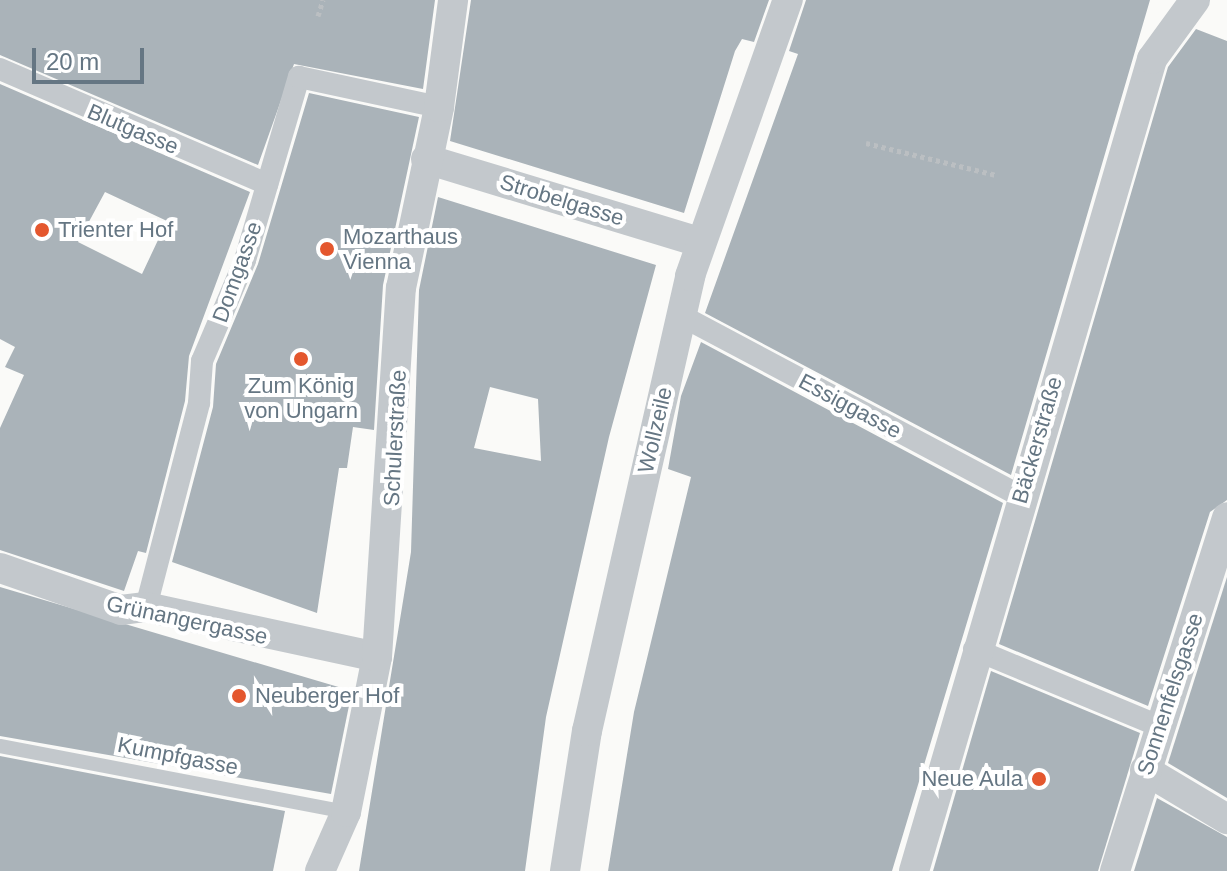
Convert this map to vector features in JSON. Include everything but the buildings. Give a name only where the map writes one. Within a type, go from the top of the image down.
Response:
[{"type":"street","name":"Schulerstraße","points":[[320,871],[346,812],[377,657],[395,465],[401,288],[439,107],[453,0]]},
{"type":"street","name":"Wollzeile","points":[[565,871],[587,731],[680,315],[699,242],[788,0]]},
{"type":"street","name":"Bäckerstraße","points":[[914,871],[974,649],[1152,59],[1187,8]]},
{"type":"street","name":"Blutgasse","points":[[0,69],[267,184]]},
{"type":"street","name":"Domgasse","points":[[146,607],[199,403],[202,361],[267,184],[299,77],[439,107]]},
{"type":"street","name":"Strobelgasse","points":[[426,159],[699,242]]},
{"type":"street","name":"Essiggasse","points":[[680,315],[1020,496]]},
{"type":"street","name":"Sonnenfelsgasse","points":[[1115,871],[1227,517]]},
{"type":"street","name":"Grünangergasse","points":[[0,568],[121,610],[146,607],[377,657]]},
{"type":"street","points":[[974,649],[1159,726]]},
{"type":"street","points":[[1145,770],[1227,819]]},
{"type":"lane","name":"Kumpfgasse","points":[[0,746],[346,812]]},
{"type":"path","points":[[318,16],[323,0]]},
{"type":"path","points":[[866,143],[996,175]]},
{"type":"place","name":"Trienter Hof","points":[[42,230]]},
{"type":"place","name":"Mozarthaus Vienna","points":[[327,249]]},
{"type":"place","name":"Zum König von Ungarn","points":[[301,359]]},
{"type":"place","name":"Neuberger Hof","points":[[239,696]]},
{"type":"place","name":"Neue Aula","points":[[1039,779]]}]
